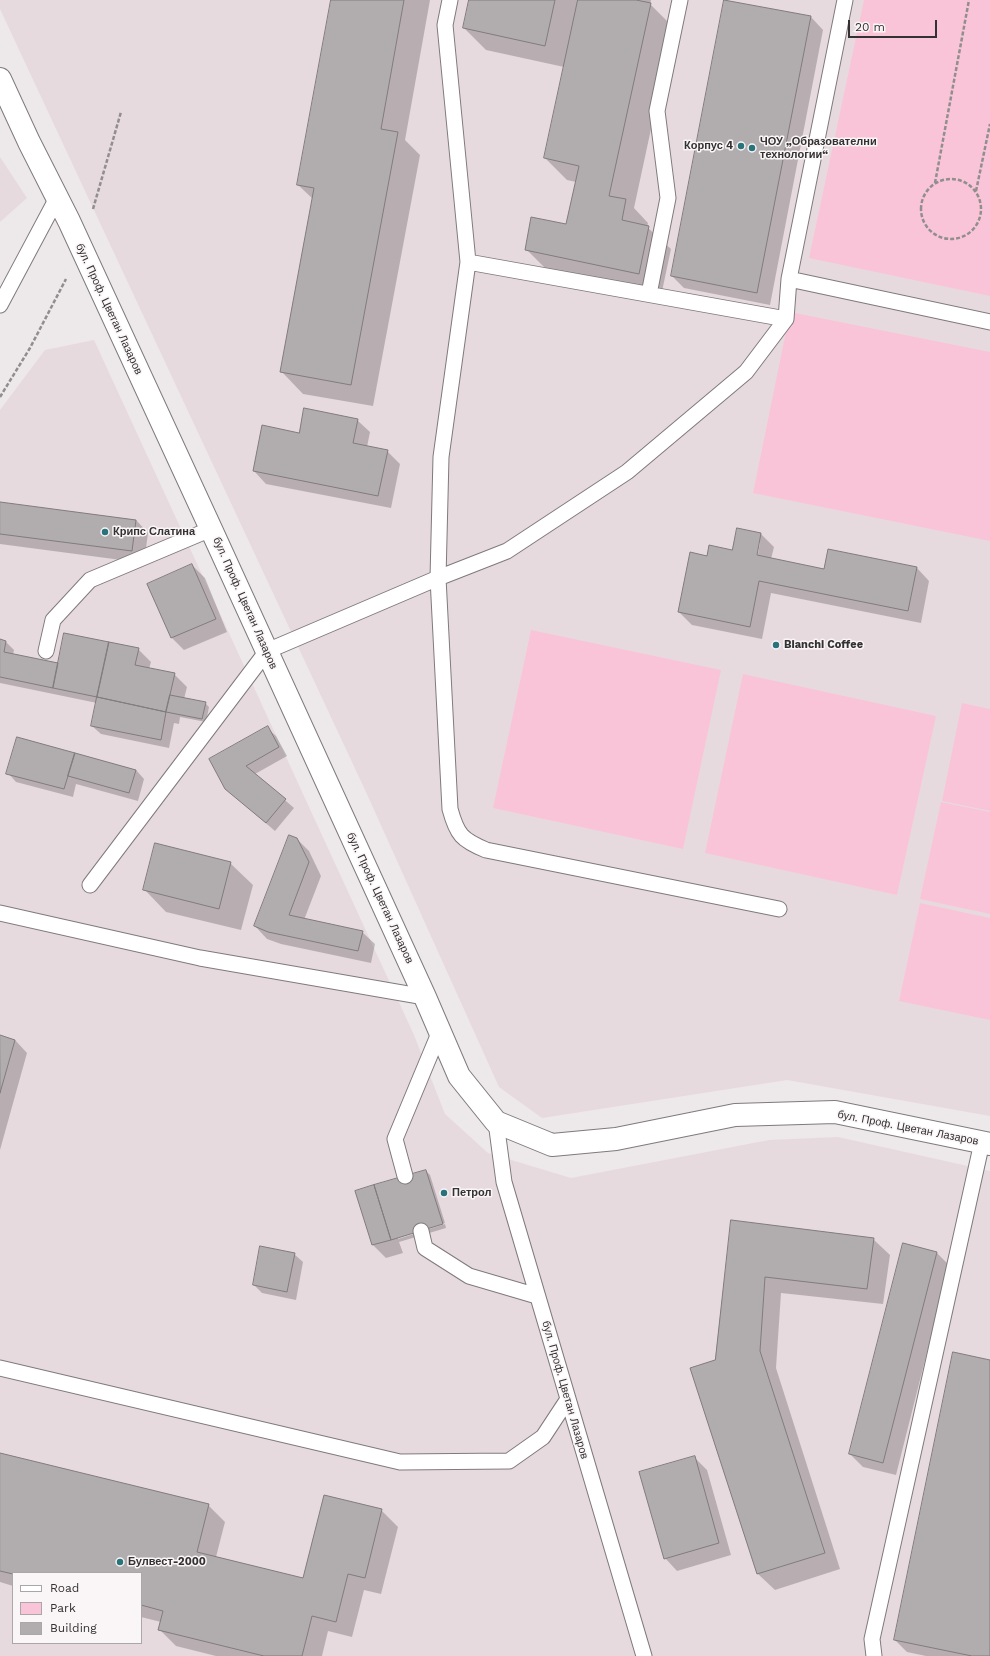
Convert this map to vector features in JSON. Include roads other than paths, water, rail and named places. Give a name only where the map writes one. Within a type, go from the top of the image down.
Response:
[{"type":"street","name":"бул. Проф. Цветан Лазаров","points":[[0,79],[211,529],[425,997],[459,1076],[496,1122],[552,1145],[616,1139],[735,1116],[835,1112],[986,1143]]},
{"type":"lane","points":[[450,0],[446,25],[468,262],[441,457],[438,578],[450,809],[455,828],[468,843],[486,850],[779,909]]},
{"type":"lane","points":[[649,294],[668,198],[657,111],[680,0]]},
{"type":"lane","points":[[90,885],[267,651],[438,578],[507,551],[627,472],[746,372],[786,319],[789,279],[845,0]]},
{"type":"lane","points":[[0,305],[57,198]]},
{"type":"lane","points":[[468,262],[786,319]]},
{"type":"lane","points":[[789,279],[990,322]]},
{"type":"lane","points":[[46,650],[53,620],[90,580],[211,529]]},
{"type":"lane","points":[[0,913],[200,958],[425,997]]},
{"type":"lane","points":[[405,1176],[395,1139],[440,1031]]},
{"type":"lane","name":"бул. Проф. Цветан Лазаров","points":[[496,1122],[504,1182],[644,1656]]},
{"type":"lane","points":[[874,1656],[872,1639],[986,1143]]},
{"type":"lane","points":[[421,1231],[425,1248],[468,1276],[537,1296]]},
{"type":"lane","points":[[0,1368],[400,1462],[509,1461],[543,1438],[568,1399]]},
{"type":"place","name":"Корпус 4","points":[[741,146]]},
{"type":"place","name":"ЧОУ „Образователни технологии“","points":[[752,148]]},
{"type":"place","name":"Крипс Слатина","points":[[105,532]]},
{"type":"place","name":"Bianchi Coffee","points":[[776,645]]},
{"type":"place","name":"Петрол","points":[[444,1193]]},
{"type":"place","name":"Булвест-2000","points":[[120,1562]]}]
